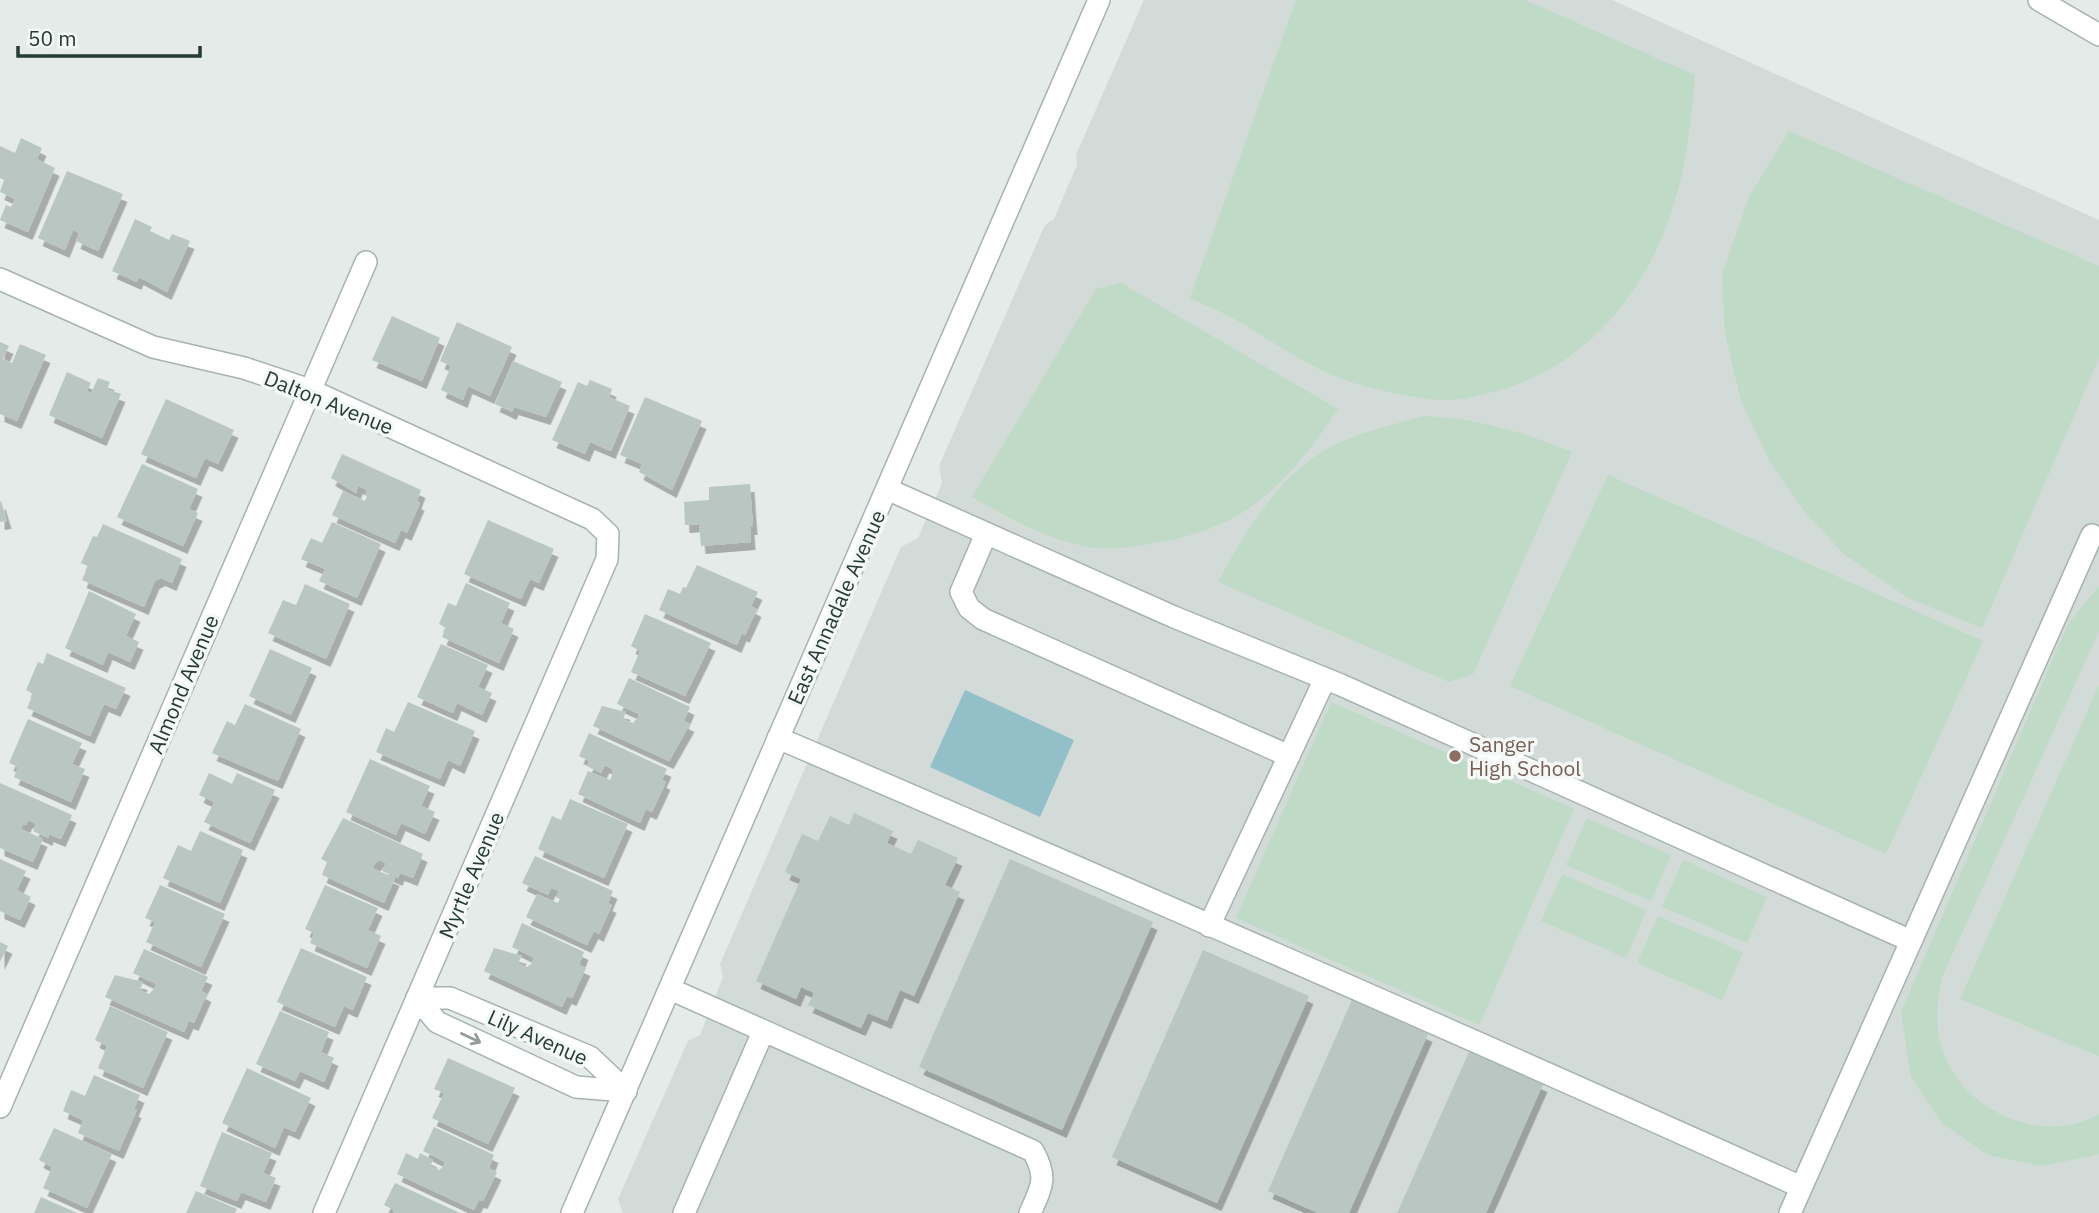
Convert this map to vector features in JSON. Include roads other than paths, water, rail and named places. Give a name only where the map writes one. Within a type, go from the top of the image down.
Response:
[{"type":"street","name":"East Annadale Avenue","points":[[572,1213],[1099,0]]},
{"type":"street","points":[[2039,0],[2099,35]]},
{"type":"street","name":"Almond Avenue","points":[[0,1107],[366,262]]},
{"type":"street","name":"Dalton Avenue","points":[[0,279],[153,347],[244,368],[310,390],[592,519],[608,534]]},
{"type":"street","points":[[887,489],[1174,617],[1325,679],[1911,941]]},
{"type":"street","name":"Myrtle Avenue","points":[[324,1213],[607,559],[608,534]]},
{"type":"street","points":[[986,534],[961,592],[969,608],[983,620],[1289,756]]},
{"type":"street","points":[[1790,1213],[2092,535]]},
{"type":"street","points":[[1209,926],[1325,679]]},
{"type":"street","points":[[778,738],[1209,926],[1380,997],[1801,1187]]},
{"type":"street","points":[[670,989],[1032,1151],[1043,1170],[1041,1187],[1030,1213]]},
{"type":"street","name":"Lily Avenue","points":[[417,998],[450,998],[590,1057],[626,1091]]},
{"type":"street","name":"Lily Avenue","points":[[417,998],[437,1022],[576,1087],[626,1091]]},
{"type":"street","points":[[684,1213],[763,1032]]},
{"type":"water","points":[[965,690],[1074,740],[1040,817],[930,767]]},
{"type":"place","name":"Sanger High School","points":[[1455,756]]}]
